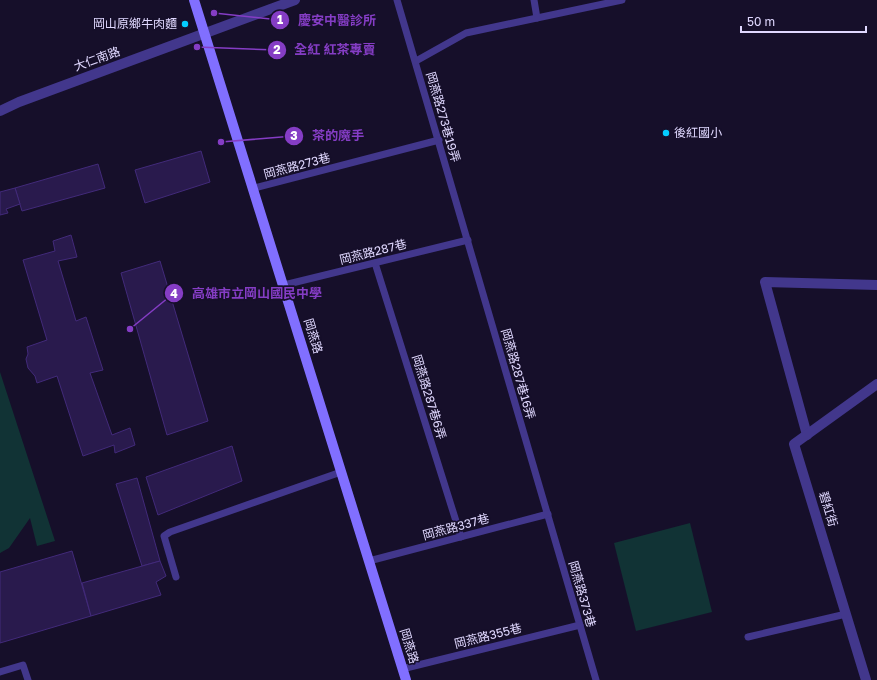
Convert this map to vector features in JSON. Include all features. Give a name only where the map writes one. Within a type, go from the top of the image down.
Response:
[{"type":"street","name":"岡燕路","points":[[194,0],[254,188],[406,680]]},
{"type":"street","name":"大仁南路","points":[[0,111],[18,102],[295,0]]},
{"type":"street","points":[[807,435],[764,282],[877,285]]},
{"type":"street","name":"碧紅街","points":[[866,680],[794,444],[877,384]]},
{"type":"lane","name":"岡燕路273巷19弄","points":[[397,0],[468,240]]},
{"type":"lane","points":[[534,0],[537,18]]},
{"type":"lane","points":[[416,61],[466,33],[537,18],[598,2],[622,0]]},
{"type":"lane","name":"岡燕路273巷","points":[[254,188],[439,140]]},
{"type":"lane","name":"岡燕路287巷","points":[[284,285],[468,240]]},
{"type":"lane","name":"岡燕路287巷16弄","points":[[468,240],[548,514]]},
{"type":"lane","name":"岡燕路287巷6弄","points":[[375,263],[461,537]]},
{"type":"lane","points":[[176,577],[164,536],[170,532],[342,472]]},
{"type":"lane","name":"岡燕路337巷","points":[[369,561],[548,514]]},
{"type":"lane","name":"岡燕路373巷","points":[[548,514],[596,680]]},
{"type":"lane","points":[[748,637],[846,614]]},
{"type":"lane","name":"岡燕路355巷","points":[[402,668],[580,625]]},
{"type":"lane","points":[[0,672],[23,665],[28,680]]},
{"type":"green space","points":[[0,372],[55,541],[37,546],[30,518],[9,548],[0,553]]},
{"type":"green space","points":[[690,523],[712,612],[636,631],[614,543]]},
{"type":"building","points":[[201,151],[210,182],[145,203],[135,170]]},
{"type":"building","points":[[98,164],[105,188],[22,211],[15,188]]},
{"type":"building","points":[[15,188],[20,204],[6,209],[8,213],[0,215],[0,192]]},
{"type":"building","points":[[71,235],[77,257],[58,261],[76,321],[86,317],[103,370],[90,373],[112,435],[130,428],[135,445],[115,453],[114,445],[83,456],[57,376],[37,383],[35,376],[28,368],[26,359],[28,354],[27,347],[47,340],[23,260],[55,251],[53,241]]},
{"type":"building","points":[[160,261],[208,421],[167,435],[121,273]]},
{"type":"building","points":[[232,446],[242,481],[158,515],[146,477]]},
{"type":"building","points":[[137,478],[160,561],[142,566],[116,484]]},
{"type":"building","points":[[72,551],[91,616],[0,643],[0,572]]},
{"type":"building","points":[[160,561],[166,576],[156,582],[161,595],[91,616],[82,583]]},
{"type":"place","name":"慶安中醫診所","points":[[214,13]]},
{"type":"place","name":"岡山原鄉牛肉麵","points":[[185,24]]},
{"type":"place","name":"全紅 紅茶專賣","points":[[197,47]]},
{"type":"place","name":"後紅國小","points":[[666,133]]},
{"type":"place","name":"茶的魔手","points":[[221,142]]},
{"type":"place","name":"高雄市立岡山國民中學","points":[[130,329]]}]
